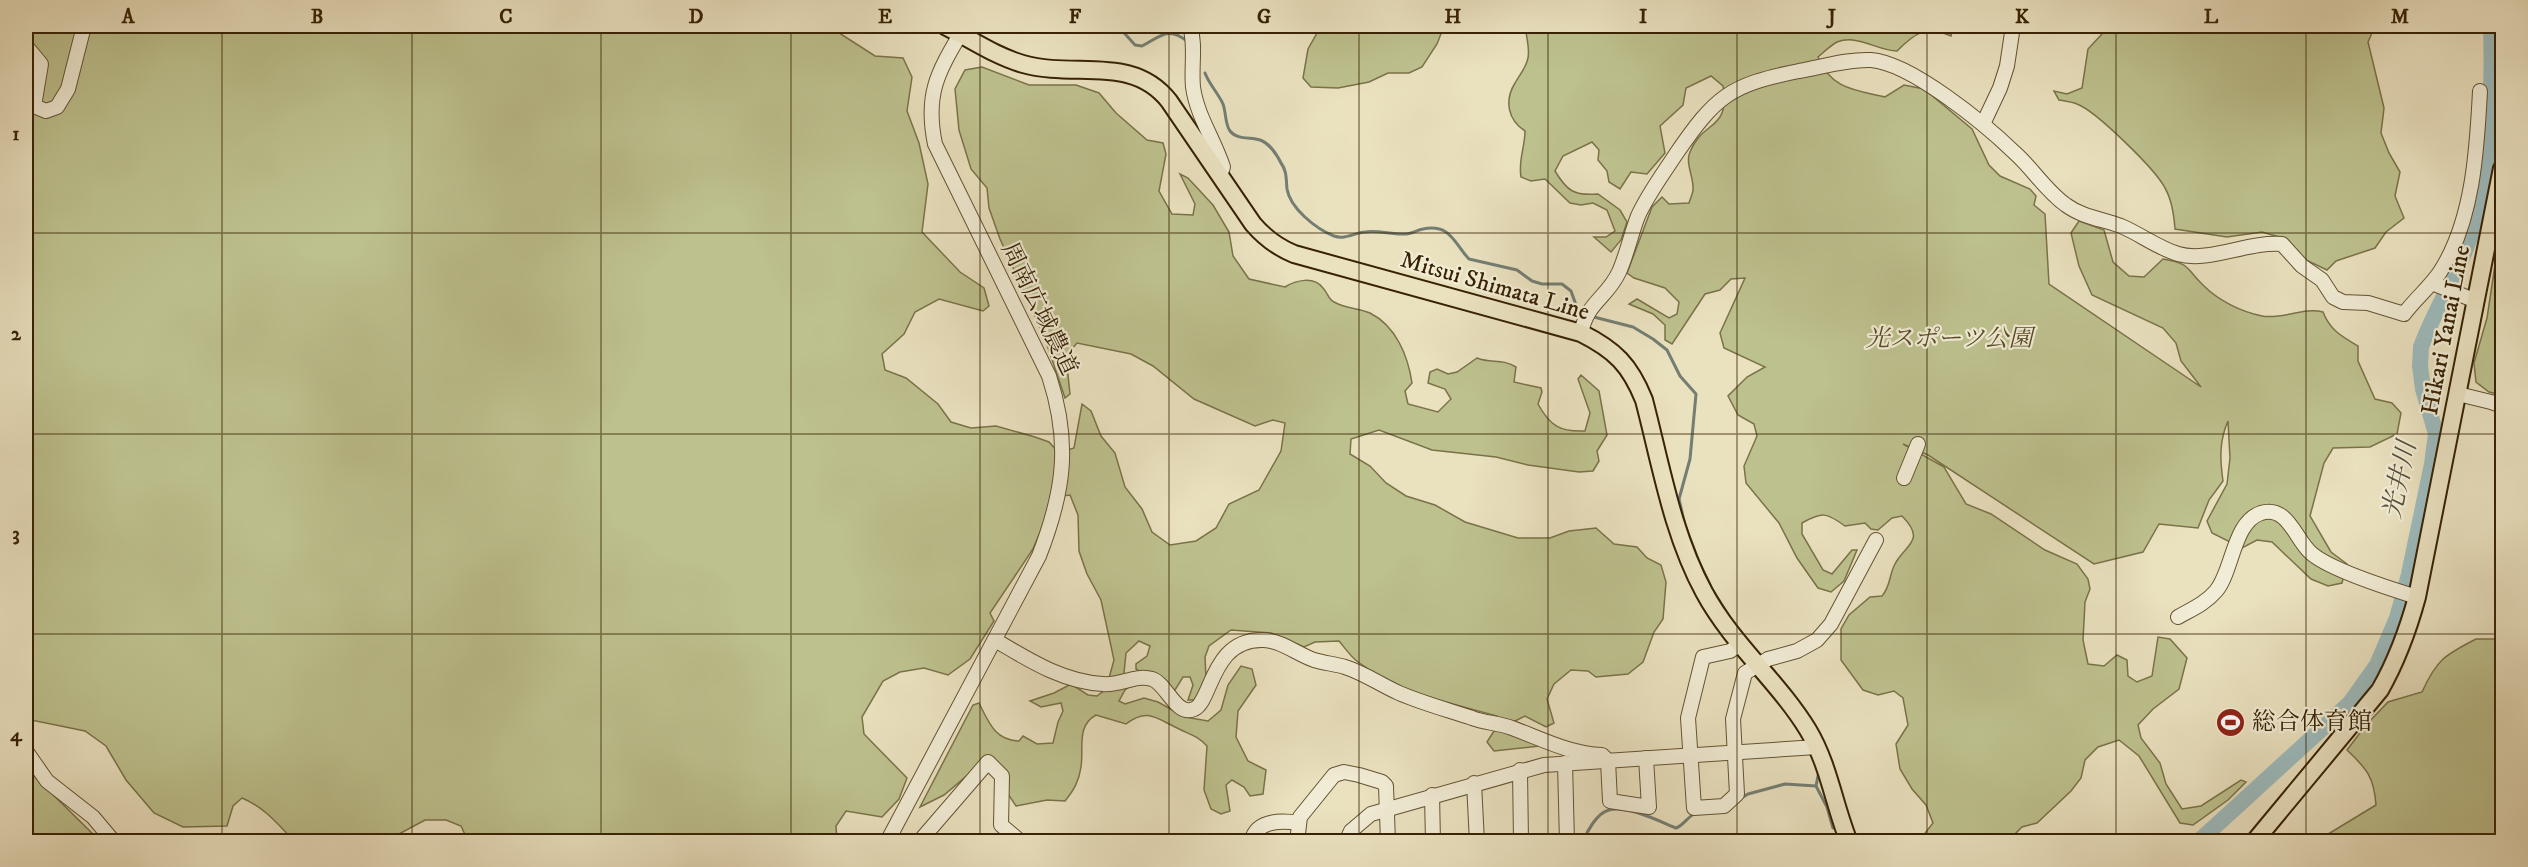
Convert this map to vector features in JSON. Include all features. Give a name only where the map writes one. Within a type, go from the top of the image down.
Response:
[{"type":"main road","name":"Mitsui Shimata Line","points":[[957,28],[1001,56],[1040,69],[1109,71],[1143,78],[1164,95],[1238,204],[1266,239],[1294,254],[1581,333],[1604,344],[1618,356],[1637,382],[1644,400],[1677,530],[1687,558],[1704,593],[1739,645],[1801,720],[1817,747],[1826,767],[1847,841]]},
{"type":"main road","name":"Hikari Yanai Line","points":[[2254,842],[2380,690],[2408,632],[2408,594],[2458,394],[2502,168]]},
{"type":"street","points":[[26,46],[41,64],[34,106],[46,111],[57,107],[68,89],[84,26]]},
{"type":"street","points":[[1190,26],[1193,34],[1193,88],[1204,127],[1223,167],[1220,175]]},
{"type":"street","points":[[1983,124],[2004,77],[2013,26]]},
{"type":"street","name":"周南広域農道","points":[[887,842],[1039,556],[1051,525],[1060,490],[1062,434],[1057,400],[1049,376],[935,144],[930,121],[931,98],[957,28]]},
{"type":"street","points":[[1581,333],[1588,310],[1610,287],[1618,272],[1639,213],[1653,189],[1689,135],[1712,107],[1727,93],[1747,83],[1784,74],[1870,60],[1888,63],[1909,72],[1983,124],[2016,153],[2065,204],[2088,217],[2119,225],[2180,254],[2194,256],[2249,245],[2282,244],[2302,266],[2322,280],[2333,297],[2343,302],[2368,303],[2404,314],[2440,287],[2465,211],[2480,91]]},
{"type":"street","points":[[2440,287],[2476,301]]},
{"type":"street","points":[[2458,394],[2502,406]]},
{"type":"street","points":[[1904,478],[1918,444]]},
{"type":"street","points":[[2178,617],[2205,602],[2217,589],[2242,531],[2249,520],[2259,513],[2272,512],[2282,516],[2306,548],[2322,560],[2408,594]]},
{"type":"street","points":[[1739,645],[1730,651],[1703,657],[1688,718],[1694,808],[1724,806],[1737,794],[1733,719],[1745,673],[1758,668],[1768,659],[1797,651],[1817,640],[1831,624],[1876,540]]},
{"type":"street","points":[[995,640],[1062,676],[1101,684],[1140,678],[1156,680],[1176,704],[1192,710],[1197,708],[1223,659],[1236,648],[1263,640],[1275,642],[1317,661],[1345,667],[1401,694],[1476,720],[1511,728],[1548,744],[1585,755],[1602,755],[1608,761],[1610,801],[1649,807],[1646,758]]},
{"type":"street","points":[[1346,842],[1351,831],[1371,814],[1520,770],[1565,763],[1817,747]]},
{"type":"street","points":[[26,751],[47,781],[93,817],[114,842]]},
{"type":"street","points":[[919,842],[988,762],[1002,776],[1001,825],[1021,842]]},
{"type":"street","points":[[1565,763],[1567,842]]},
{"type":"street","points":[[1520,770],[1521,842]]},
{"type":"street","points":[[1297,842],[1299,823],[1310,802],[1334,775],[1344,772],[1382,782],[1386,786],[1388,842]]},
{"type":"street","points":[[1474,783],[1477,842]]},
{"type":"street","points":[[1432,795],[1433,842]]},
{"type":"street","points":[[1251,842],[1252,835],[1273,821],[1299,823]]},
{"type":"green space","points":[[26,26],[834,26],[836,31],[875,56],[903,58],[912,77],[907,111],[919,143],[928,184],[922,232],[960,272],[984,288],[989,306],[983,311],[939,299],[915,312],[904,334],[882,354],[885,370],[906,378],[938,404],[951,422],[971,428],[996,426],[1035,437],[1049,442],[1059,453],[1074,448],[1082,404],[1091,411],[1101,436],[1115,453],[1125,487],[1142,509],[1152,532],[1170,545],[1196,541],[1216,528],[1229,504],[1259,490],[1281,451],[1285,423],[1273,420],[1255,426],[1194,399],[1153,366],[1131,354],[1077,343],[1066,356],[1070,394],[1065,398],[1044,336],[1000,239],[989,208],[987,188],[971,169],[959,130],[955,89],[965,70],[982,67],[1029,85],[1076,85],[1099,93],[1116,113],[1147,140],[1163,143],[1166,154],[1159,191],[1172,214],[1193,215],[1195,204],[1180,174],[1188,178],[1213,205],[1229,232],[1233,256],[1249,279],[1285,287],[1299,281],[1315,282],[1334,302],[1370,313],[1387,326],[1404,352],[1407,362],[1412,383],[1405,391],[1408,404],[1438,412],[1451,399],[1445,389],[1428,383],[1430,372],[1437,369],[1448,374],[1457,372],[1477,358],[1516,367],[1514,382],[1541,388],[1538,404],[1547,418],[1562,429],[1585,431],[1590,413],[1578,379],[1581,375],[1599,391],[1607,435],[1597,451],[1599,461],[1593,471],[1579,472],[1528,465],[1496,457],[1432,450],[1379,430],[1351,439],[1350,454],[1370,466],[1386,483],[1406,496],[1435,505],[1465,522],[1518,538],[1550,538],[1569,531],[1596,528],[1614,544],[1637,547],[1647,558],[1661,565],[1666,582],[1663,619],[1654,632],[1643,662],[1628,674],[1596,677],[1588,671],[1571,670],[1554,684],[1547,699],[1554,723],[1546,727],[1525,716],[1513,722],[1540,746],[1494,751],[1487,742],[1496,728],[1497,716],[1424,695],[1390,681],[1358,662],[1339,641],[1315,642],[1304,647],[1271,633],[1231,630],[1209,646],[1205,657],[1206,678],[1196,700],[1188,700],[1193,685],[1190,677],[1183,677],[1175,690],[1170,690],[1136,669],[1136,664],[1147,656],[1150,646],[1139,641],[1126,653],[1124,673],[1129,676],[1133,684],[1125,690],[1119,701],[1125,704],[1144,698],[1158,702],[1185,717],[1208,721],[1221,710],[1228,685],[1241,666],[1252,669],[1256,685],[1238,711],[1236,737],[1248,761],[1266,770],[1263,794],[1250,796],[1244,787],[1232,780],[1226,785],[1230,811],[1221,814],[1211,809],[1204,790],[1207,746],[1201,740],[1152,716],[1140,716],[1126,724],[1096,715],[1083,731],[1079,777],[1065,801],[1047,800],[1016,806],[1008,794],[1009,777],[982,763],[944,795],[920,807],[973,705],[979,703],[994,729],[1004,737],[1019,741],[1023,736],[1037,744],[1053,743],[1063,711],[1061,703],[1041,707],[1030,701],[1054,693],[1071,684],[1088,695],[1097,696],[1106,689],[1114,660],[1101,600],[1087,574],[1079,551],[1078,515],[1070,495],[1055,497],[1033,549],[990,613],[994,621],[970,659],[948,675],[924,668],[900,672],[883,681],[862,717],[864,734],[907,778],[899,799],[882,817],[846,811],[836,826],[837,841],[468,841],[461,826],[446,820],[425,820],[386,841],[297,841],[293,840],[264,811],[242,798],[233,806],[227,826],[183,827],[154,813],[126,780],[106,746],[85,731],[26,719]]},
{"type":"green space","points":[[1321,26],[1444,26],[1437,44],[1422,67],[1409,73],[1388,73],[1369,82],[1338,88],[1311,87],[1303,78],[1308,49]]},
{"type":"green space","name":"光スポーツ公園","points":[[1525,26],[1953,26],[1951,36],[1927,31],[1915,35],[1897,51],[1860,41],[1845,40],[1835,43],[1818,57],[1830,76],[1854,90],[1885,97],[1904,85],[1924,89],[1972,129],[1989,165],[2000,176],[2030,189],[2036,196],[2034,205],[2045,214],[2049,284],[2201,387],[2181,361],[2176,343],[2163,328],[2092,295],[2079,266],[2071,233],[2079,221],[2104,230],[2113,262],[2129,276],[2144,277],[2163,259],[2179,263],[2184,265],[2210,291],[2239,309],[2270,317],[2308,311],[2323,312],[2329,324],[2337,332],[2358,346],[2358,361],[2375,399],[2392,403],[2401,413],[2397,434],[2370,447],[2333,448],[2324,463],[2310,516],[2331,552],[2347,564],[2342,583],[2328,586],[2311,579],[2272,542],[2257,540],[2242,548],[2212,533],[2207,521],[2227,484],[2230,458],[2228,421],[2221,451],[2223,481],[2209,500],[2198,528],[2159,524],[2143,552],[2094,564],[1928,455],[1903,444],[1944,467],[1966,504],[1991,514],[2045,550],[2077,564],[2088,579],[2090,589],[2085,602],[2083,640],[2088,664],[2104,666],[2117,655],[2127,660],[2128,676],[2137,682],[2152,676],[2158,637],[2170,639],[2187,658],[2179,689],[2153,709],[2138,725],[2141,738],[2160,763],[2166,784],[2182,809],[2201,806],[2241,780],[2246,782],[2228,800],[2193,825],[2180,823],[2139,756],[2119,740],[2098,747],[2085,760],[2081,778],[2071,791],[2037,823],[2022,827],[2008,841],[1919,841],[1933,823],[1926,805],[1912,789],[1900,769],[1896,744],[1908,725],[1903,698],[1894,691],[1878,695],[1863,690],[1841,660],[1841,629],[1849,615],[1870,597],[1882,596],[1885,593],[1894,566],[1911,543],[1913,532],[1902,516],[1892,518],[1878,530],[1871,529],[1865,523],[1845,526],[1824,515],[1802,523],[1802,534],[1823,570],[1832,574],[1852,550],[1857,550],[1844,581],[1831,592],[1818,588],[1797,558],[1779,523],[1746,483],[1744,466],[1757,436],[1754,424],[1738,415],[1728,396],[1747,377],[1765,367],[1724,348],[1720,333],[1745,278],[1731,279],[1720,290],[1705,294],[1672,344],[1665,340],[1665,325],[1653,314],[1629,304],[1637,299],[1669,318],[1677,314],[1679,302],[1665,288],[1634,278],[1627,273],[1652,207],[1662,197],[1669,204],[1689,203],[1693,189],[1689,166],[1690,152],[1695,142],[1714,124],[1723,111],[1723,86],[1711,76],[1686,88],[1683,105],[1660,126],[1665,153],[1647,174],[1631,172],[1620,189],[1609,182],[1607,171],[1598,160],[1599,150],[1592,142],[1563,156],[1555,171],[1563,183],[1577,193],[1598,194],[1620,210],[1627,222],[1621,240],[1611,252],[1594,237],[1606,237],[1615,231],[1607,210],[1593,203],[1581,205],[1570,203],[1545,179],[1531,181],[1521,177],[1520,165],[1525,131],[1511,116],[1509,103],[1512,90],[1528,58]]},
{"type":"green space","points":[[2101,26],[2375,26],[2368,42],[2384,108],[2381,133],[2400,172],[2395,196],[2404,218],[2386,232],[2375,248],[2336,261],[2327,270],[2304,259],[2286,239],[2262,232],[2227,237],[2175,229],[2167,193],[2150,168],[2098,118],[2077,104],[2059,100],[2054,91],[2067,94],[2082,88],[2088,49],[2102,34]]},
{"type":"green space","points":[[2502,218],[2502,395],[2489,392],[2476,382],[2474,363],[2487,318]]},
{"type":"green space","points":[[2476,639],[2502,639],[2502,841],[2305,841],[2307,837],[2325,836],[2376,805],[2368,774],[2347,750],[2388,702],[2422,692],[2432,672],[2443,659]]},
{"type":"green space","points":[[26,768],[100,841],[26,841]]},
{"type":"waterway","points":[[1118,26],[1135,45],[1142,46],[1169,33],[1188,42]]},
{"type":"waterway","name":"光井川","points":[[2198,842],[2350,703],[2377,665],[2397,618],[2409,574],[2436,434],[2423,389],[2420,366],[2421,347],[2466,249],[2478,209],[2489,131],[2492,78],[2491,26]]},
{"type":"waterway","points":[[1205,73],[1223,104],[1230,131],[1240,137],[1260,140],[1270,146],[1284,169],[1287,189],[1293,203],[1319,228],[1334,236],[1342,237],[1370,232],[1406,234],[1423,229],[1440,229],[1451,236],[1469,259],[1517,270],[1532,281],[1542,284],[1562,284],[1571,291],[1576,305],[1584,314]]},
{"type":"waterway","points":[[1590,316],[1633,327],[1653,339],[1667,350],[1680,376],[1696,394],[1690,459],[1679,499],[1685,525],[1699,562],[1729,616]]},
{"type":"waterway","points":[[1803,709],[1813,723]]},
{"type":"waterway","points":[[1819,771],[1816,786],[1827,807],[1833,828]]},
{"type":"waterway","points":[[1740,799],[1748,794],[1785,784],[1816,786]]},
{"type":"waterway","points":[[1583,842],[1597,819],[1609,810],[1634,812],[1676,828],[1696,813]]},
{"type":"place","name":"総合体育館","points":[[2231,722]]}]
